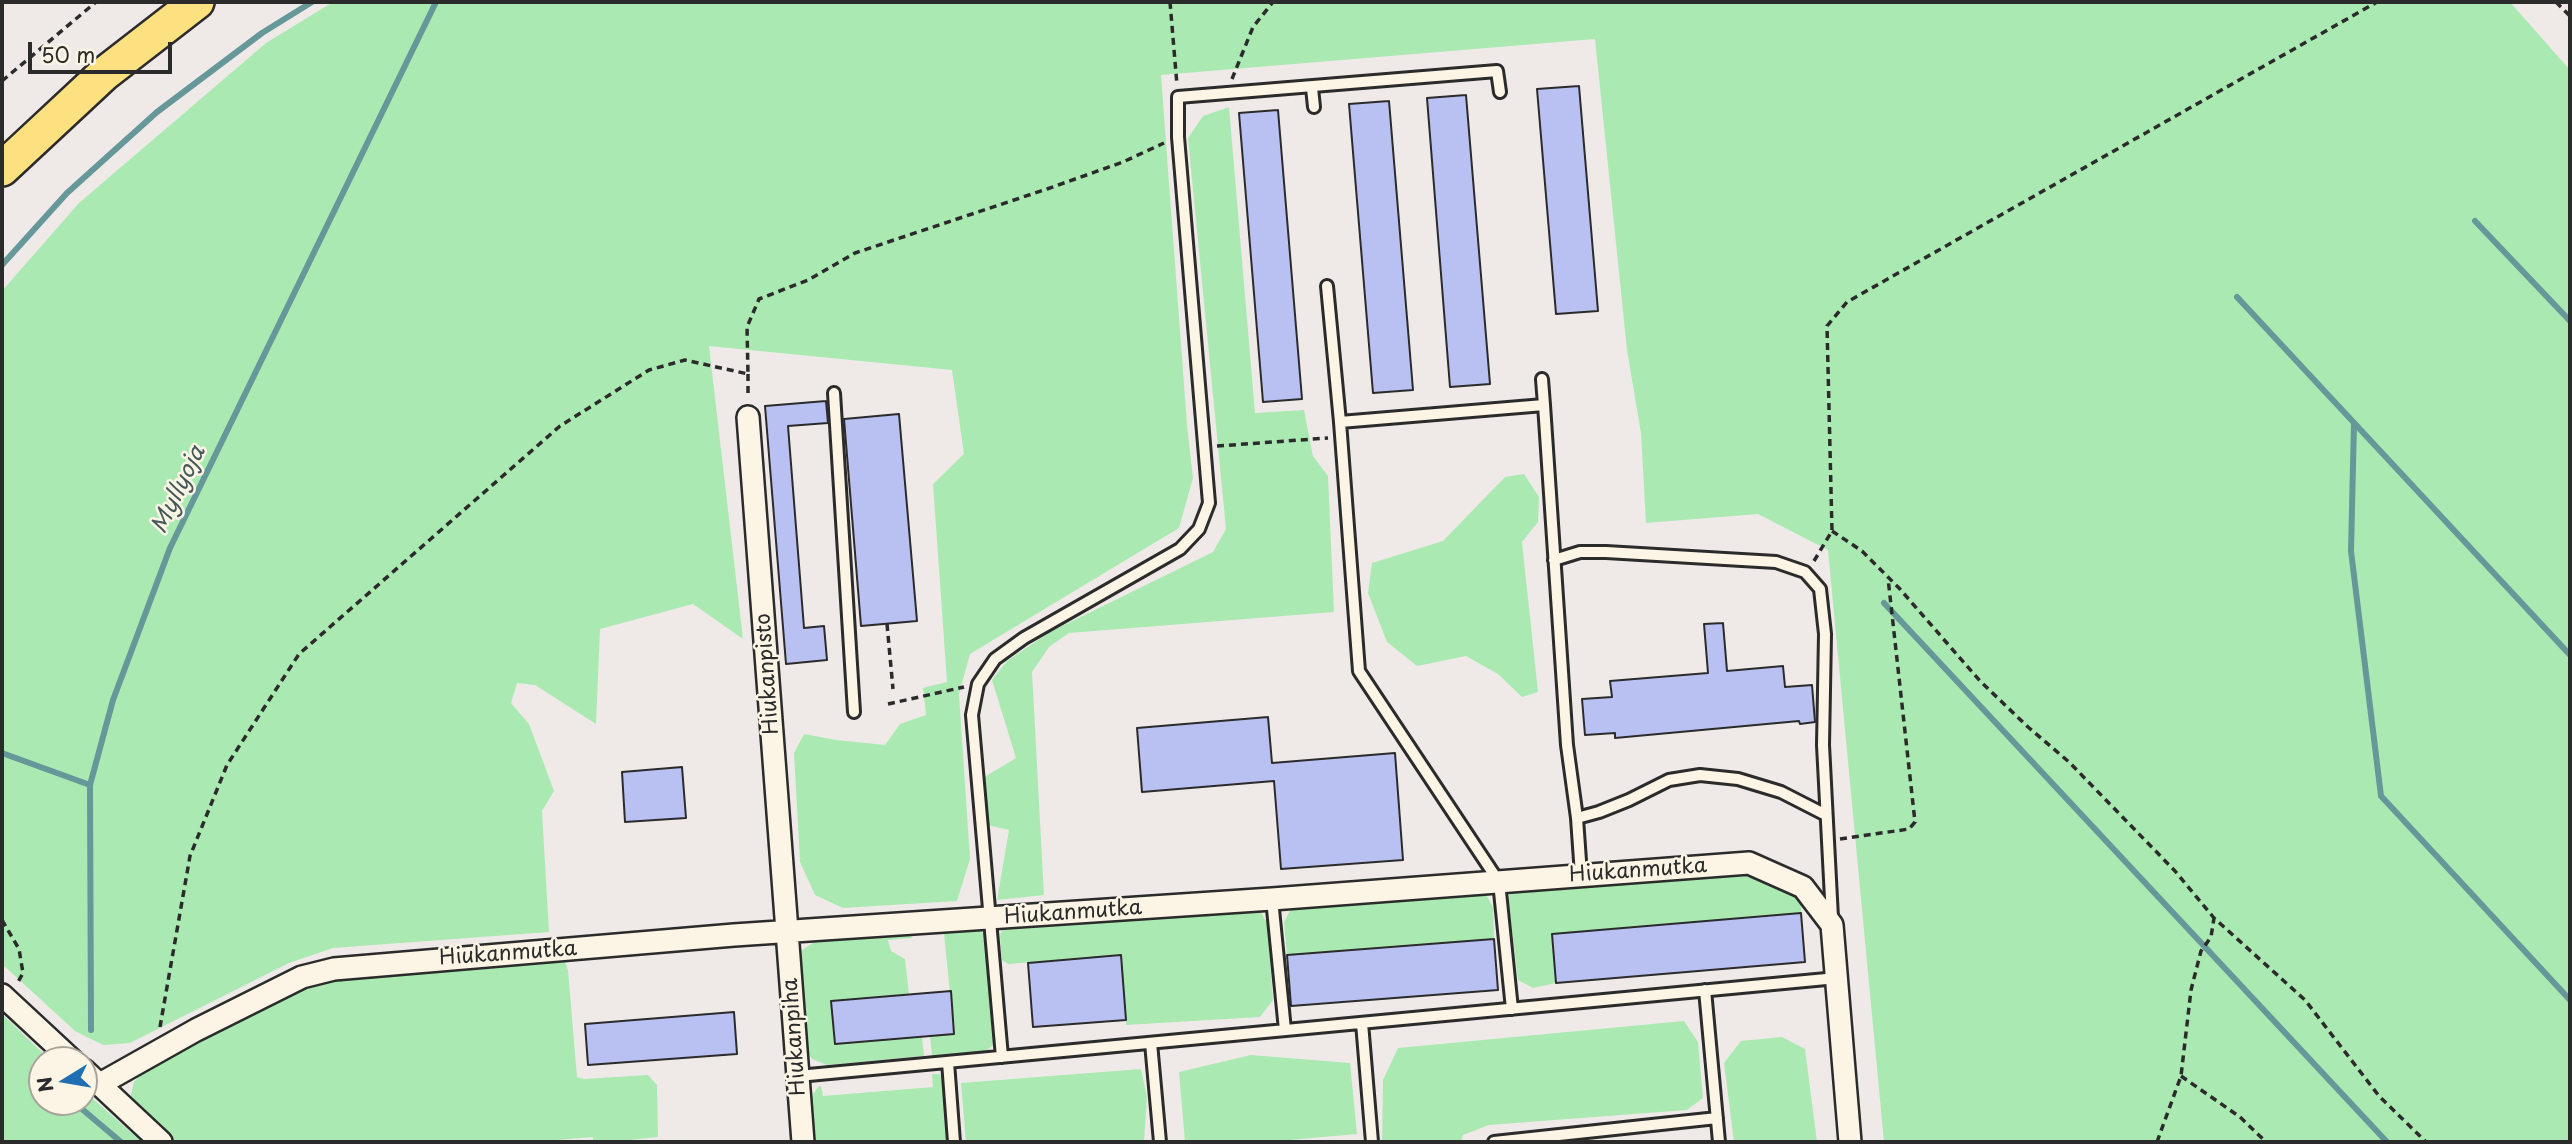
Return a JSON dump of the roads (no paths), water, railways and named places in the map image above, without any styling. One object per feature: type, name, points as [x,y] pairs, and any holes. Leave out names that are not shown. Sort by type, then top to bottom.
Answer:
[{"type":"main road","points":[[2,169],[104,74],[197,2]]},
{"type":"street","name":"Hiukanpisto","points":[[748,410],[788,931]]},
{"type":"street","name":"Hiukanmutka","points":[[100,1084],[196,1030],[302,976],[334,969],[788,931],[1272,899],[1749,863],[1803,887],[1832,925]]},
{"type":"street","points":[[1832,925],[1850,1142]]},
{"type":"street","name":"Hiukanpiha","points":[[788,931],[803,1142]]},
{"type":"street","points":[[5,998],[57,1046]]},
{"type":"street","points":[[100,1084],[161,1142]]},
{"type":"lane","points":[[1002,1057],[972,715],[978,684],[995,659],[1024,638],[1180,550],[1199,529],[1209,503],[1178,137],[1178,97],[1497,71],[1500,92]]},
{"type":"lane","points":[[1312,88],[1314,107]]},
{"type":"lane","points":[[1327,286],[1359,671],[1499,882],[1511,1009]]},
{"type":"lane","points":[[1542,379],[1567,745],[1577,818],[1581,875]]},
{"type":"lane","points":[[834,393],[854,712]]},
{"type":"lane","points":[[1340,422],[1544,405]]},
{"type":"lane","points":[[1554,560],[1580,552],[1606,552],[1776,562],[1805,572],[1819,589],[1825,634],[1823,745],[1832,925]]},
{"type":"lane","points":[[1577,818],[1629,800],[1669,780],[1700,775],[1738,779],[1781,792],[1826,816]]},
{"type":"lane","points":[[1272,899],[1285,1030]]},
{"type":"lane","points":[[798,1076],[1837,978]]},
{"type":"lane","points":[[1705,990],[1719,1142]]},
{"type":"lane","points":[[1362,1023],[1372,1142]]},
{"type":"lane","points":[[1150,1043],[1160,1142]]},
{"type":"lane","points":[[948,1062],[954,1142]]},
{"type":"lane","points":[[1494,1142],[1717,1118]]},
{"type":"waterway","points":[[2,265],[67,193],[157,112],[262,33],[312,2]]},
{"type":"waterway","name":"Myllyoja","points":[[91,1030],[90,785],[113,700],[170,548],[436,2]]},
{"type":"waterway","points":[[2475,221],[2570,321]]},
{"type":"waterway","points":[[2237,297],[2570,655]]},
{"type":"waterway","points":[[2354,423],[2351,551],[2381,796],[2570,1000]]},
{"type":"waterway","points":[[1884,603],[2387,1142]]},
{"type":"waterway","points":[[2,753],[90,785]]},
{"type":"waterway","name":"Myllyoja","points":[[90,1116],[121,1142]]}]
